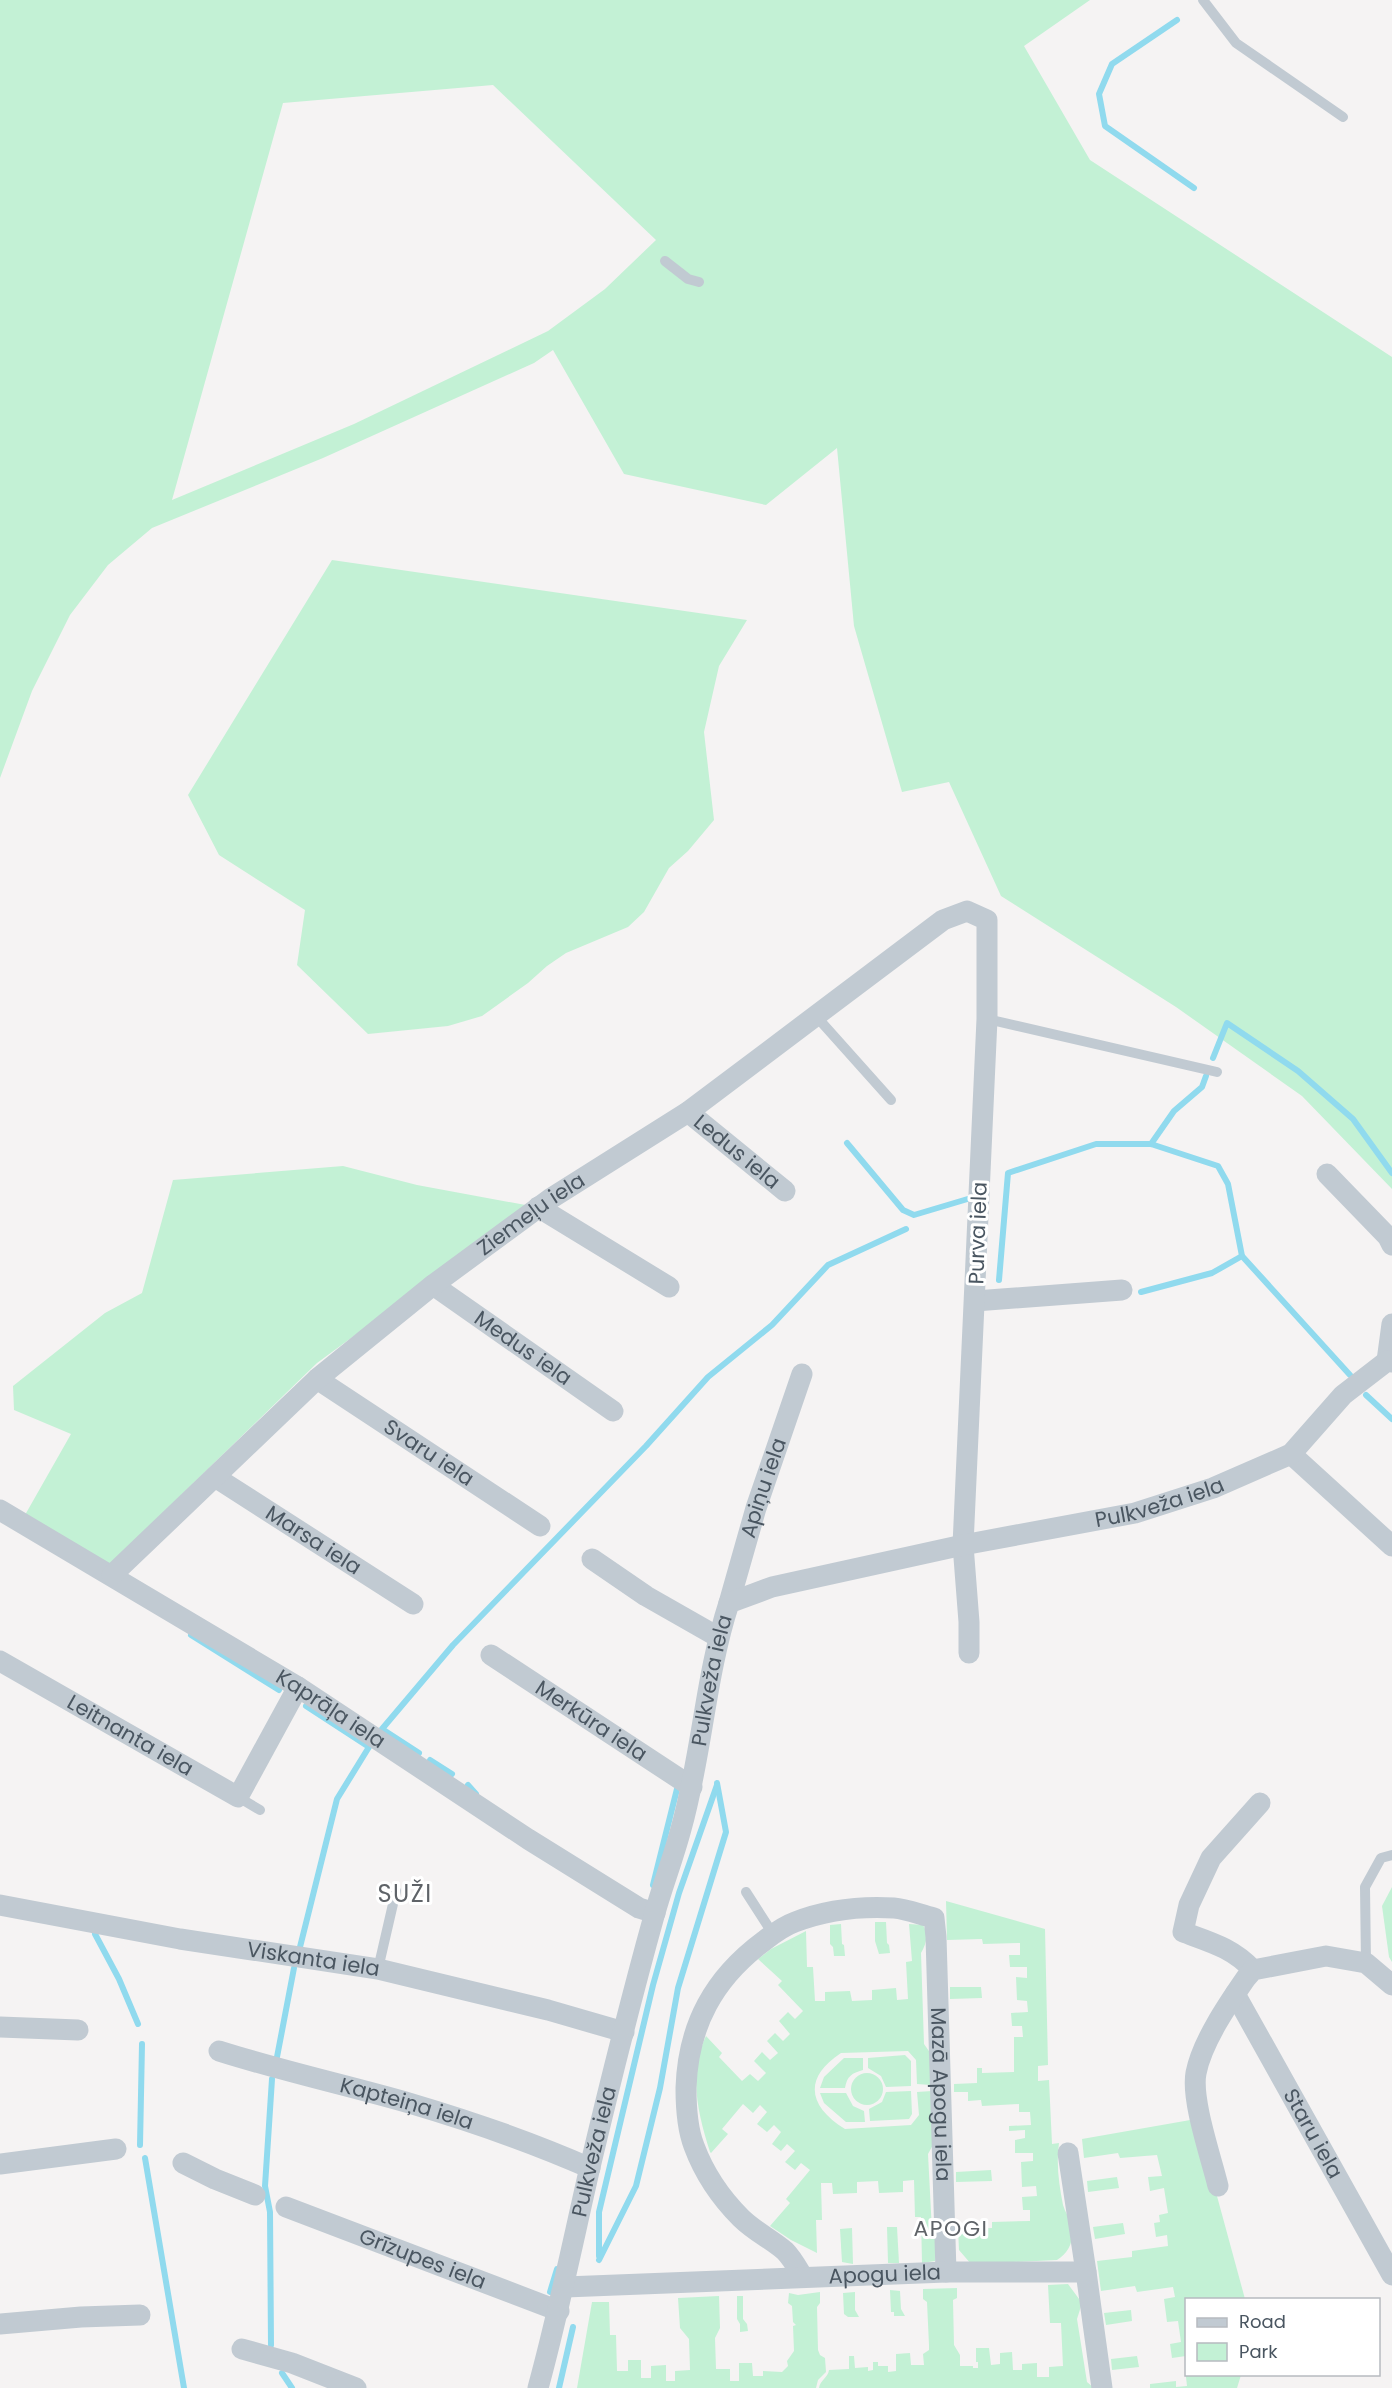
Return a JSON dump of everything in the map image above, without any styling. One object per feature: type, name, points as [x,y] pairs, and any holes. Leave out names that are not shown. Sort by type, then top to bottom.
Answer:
[{"type":"street","name":"Ziemeļu iela","points":[[112,1575],[317,1378],[433,1285],[538,1207],[687,1112],[943,920],[968,911],[987,920]]},
{"type":"street","name":"Purva iela","points":[[963,1545],[987,1019],[987,920]]},
{"type":"street","name":"Ledus iela","points":[[687,1112],[785,1191]]},
{"type":"street","points":[[1327,1174],[1388,1237],[1392,1245]]},
{"type":"street","points":[[538,1207],[669,1287]]},
{"type":"street","name":"Medus iela","points":[[433,1285],[613,1412]]},
{"type":"street","points":[[975,1301],[1122,1290]]},
{"type":"street","points":[[1389,1361],[1392,1324]]},
{"type":"street","name":"Pulkveža iela","points":[[538,2388],[565,2287],[590,2168],[624,2032],[655,1913],[692,1787],[718,1636],[729,1603],[772,1587],[963,1545],[1135,1513],[1213,1488],[1291,1454],[1343,1395],[1389,1361]]},
{"type":"street","name":"Apiņu iela","points":[[729,1603],[756,1509],[802,1374]]},
{"type":"street","name":"Svaru iela","points":[[317,1378],[540,1526]]},
{"type":"street","points":[[1291,1454],[1392,1546]]},
{"type":"street","name":"Marsa iela","points":[[215,1477],[413,1604]]},
{"type":"street","name":"Kaprāļa iela","points":[[0,1510],[298,1688],[528,1839],[639,1908],[655,1913]]},
{"type":"street","points":[[963,1545],[969,1653]]},
{"type":"street","points":[[592,1559],[646,1596],[718,1636]]},
{"type":"street","name":"Merkūra iela","points":[[491,1654],[692,1787]]},
{"type":"street","name":"Leitnanta iela","points":[[0,1661],[238,1797]]},
{"type":"street","points":[[238,1797],[298,1688]]},
{"type":"street","points":[[1253,1970],[1233,1952],[1183,1932],[1189,1905],[1211,1858],[1260,1803]]},
{"type":"street","name":"Viskanta iela","points":[[0,1905],[180,1939],[378,1969],[548,2010],[624,2032]]},
{"type":"street","name":"Mazā Apogu iela","points":[[773,1934],[795,1922],[851,1908],[896,1908],[934,1918],[937,1953],[946,2272]]},
{"type":"street","points":[[773,1934],[731,1969],[709,2001],[694,2033],[687,2061],[687,2117],[693,2144],[706,2173],[724,2199],[742,2219],[787,2252],[803,2277]]},
{"type":"street","points":[[1218,2186],[1197,2099],[1196,2073],[1206,2044],[1234,1994],[1253,1970],[1326,1956],[1366,1963],[1392,1985]]},
{"type":"street","name":"Staru iela","points":[[1234,1994],[1392,2275]]},
{"type":"street","points":[[0,2027],[78,2030]]},
{"type":"street","name":"Kapteiņa iela","points":[[219,2051],[263,2065],[408,2103],[548,2150],[590,2168]]},
{"type":"street","points":[[0,2164],[116,2149]]},
{"type":"street","points":[[1068,2153],[1102,2388]]},
{"type":"street","points":[[183,2163],[214,2179],[255,2195]]},
{"type":"street","name":"Grīzupes iela","points":[[286,2207],[559,2311]]},
{"type":"street","name":"Apogu iela","points":[[565,2287],[946,2272],[1086,2272]]},
{"type":"street","points":[[0,2324],[140,2315]]},
{"type":"street","points":[[242,2349],[292,2363],[356,2388]]},
{"type":"lane","points":[[1203,0],[1236,43],[1343,117]]},
{"type":"lane","points":[[665,261],[688,279],[699,282]]},
{"type":"lane","points":[[815,1014],[891,1100]]},
{"type":"lane","points":[[987,1019],[1217,1072]]},
{"type":"lane","name":"Leitnanta iela","points":[[238,1797],[260,1810]]},
{"type":"lane","points":[[1366,1963],[1365,1887],[1381,1858],[1392,1855]]},
{"type":"lane","points":[[378,1969],[396,1891]]},
{"type":"lane","points":[[746,1892],[773,1934]]},
{"type":"green space","points":[[0,0],[1090,0],[1024,46],[1090,160],[1392,357],[1392,1189],[1302,1096],[1176,1007],[1001,896],[949,782],[902,792],[854,626],[837,448],[766,505],[624,474],[553,350],[534,363],[323,458],[152,528],[108,565],[70,615],[32,691],[0,778]],"holes":[[[493,85],[656,240],[605,289],[548,331],[354,424],[172,500],[283,103]]]},
{"type":"green space","points":[[332,560],[747,620],[719,666],[704,732],[714,820],[688,851],[669,868],[644,912],[628,927],[566,953],[482,1016],[448,1026],[368,1034],[297,965],[305,910],[219,855],[188,795]]},
{"type":"green space","points":[[343,1166],[417,1185],[531,1206],[317,1363],[110,1564],[25,1515],[71,1434],[14,1410],[13,1386],[105,1313],[142,1293],[173,1180]]},
{"type":"green space","points":[[1392,1887],[1392,1962],[1389,1957],[1382,1906]]},
{"type":"green space","points":[[946,1901],[1045,1929],[1048,2065],[1038,2066],[1038,2081],[1049,2080],[1052,2144],[1059,2143],[1060,2190],[1063,2205],[1071,2223],[1072,2234],[1068,2249],[1057,2260],[971,2264],[959,2250],[958,2229],[992,2228],[992,2222],[1030,2221],[1030,2210],[1023,2210],[1022,2197],[1037,2196],[1036,2186],[1022,2187],[1021,2162],[1033,2161],[1033,2153],[1015,2153],[1015,2140],[1025,2138],[1025,2130],[1009,2131],[1009,2126],[1031,2125],[1030,2112],[1019,2112],[1019,2104],[982,2106],[981,2100],[968,2101],[968,2092],[954,2092],[954,2084],[977,2083],[977,2068],[982,2068],[982,2073],[1014,2072],[1014,2037],[1023,2037],[1022,2026],[1012,2026],[1011,2013],[1028,2012],[1027,2001],[1017,2000],[1016,1977],[1027,1978],[1027,1967],[1010,1967],[1009,1955],[1020,1955],[1020,1943],[983,1944],[982,1939],[947,1940]]},
{"type":"green space","points":[[875,1922],[886,1922],[890,1953],[879,1954],[875,1941]]},
{"type":"green space","points":[[841,1924],[845,1956],[834,1956],[833,1947],[830,1944],[830,1925]]},
{"type":"green space","points":[[909,1924],[923,1925],[926,1932],[921,1953],[924,2044],[931,2054],[931,2085],[917,2084],[916,2060],[908,2051],[841,2053],[820,2072],[815,2092],[823,2111],[845,2129],[911,2125],[919,2115],[917,2092],[932,2091],[934,2143],[928,2154],[932,2231],[937,2240],[935,2261],[922,2263],[921,2217],[915,2217],[914,2180],[903,2181],[903,2192],[879,2193],[878,2181],[857,2182],[857,2193],[833,2194],[832,2183],[821,2183],[822,2220],[816,2220],[817,2253],[770,2226],[790,2203],[786,2199],[810,2170],[801,2163],[795,2170],[785,2162],[795,2151],[787,2144],[781,2151],[772,2144],[781,2132],[774,2125],[767,2132],[757,2124],[767,2112],[760,2105],[753,2113],[743,2104],[722,2129],[728,2134],[710,2152],[697,2094],[697,2065],[701,2050],[706,2036],[722,2053],[719,2057],[742,2081],[750,2074],[758,2081],[766,2073],[754,2061],[762,2052],[770,2060],[778,2053],[767,2041],[775,2033],[783,2041],[790,2034],[779,2021],[788,2012],[795,2019],[803,2011],[778,1985],[782,1981],[758,1959],[771,1949],[806,1931],[807,1967],[813,1967],[815,2001],[825,2001],[825,1992],[850,1991],[852,2001],[872,2000],[872,1990],[896,1988],[897,2000],[908,1999],[906,1962],[912,1961]]},
{"type":"green space","points":[[950,1987],[981,1987],[982,1998],[950,1999]]},
{"type":"green space","points":[[905,2055],[911,2061],[911,2086],[886,2087],[881,2076],[868,2068],[868,2058]]},
{"type":"green space","points":[[844,2058],[863,2058],[863,2070],[851,2076],[845,2088],[820,2088],[824,2077]]},
{"type":"green space","points":[[867,2073],[878,2078],[883,2089],[878,2100],[867,2105],[856,2100],[851,2089],[856,2078]]},
{"type":"green space","points":[[911,2091],[912,2114],[909,2119],[870,2121],[869,2109],[882,2102],[886,2092]]},
{"type":"green space","points":[[820,2093],[846,2093],[853,2106],[864,2111],[865,2122],[846,2122],[824,2103]]},
{"type":"green space","points":[[1196,2119],[1245,2298],[1185,2298],[1185,2356],[1172,2358],[1170,2344],[1181,2342],[1178,2321],[1167,2322],[1164,2299],[1175,2297],[1173,2287],[1137,2292],[1135,2286],[1101,2291],[1097,2261],[1132,2257],[1132,2251],[1168,2246],[1167,2235],[1156,2237],[1154,2223],[1160,2222],[1159,2215],[1168,2213],[1164,2188],[1150,2191],[1148,2177],[1162,2176],[1157,2155],[1120,2158],[1118,2153],[1084,2158],[1082,2139]]},
{"type":"green space","points":[[991,2170],[992,2181],[956,2182],[956,2172]]},
{"type":"green space","points":[[1117,2177],[1119,2188],[1088,2192],[1087,2181]]},
{"type":"green space","points":[[1123,2223],[1125,2234],[1095,2239],[1093,2227]]},
{"type":"green space","points":[[887,2227],[897,2227],[899,2263],[888,2263]]},
{"type":"green space","points":[[852,2228],[853,2264],[842,2262],[840,2229]]},
{"type":"green space","points":[[1068,2284],[1082,2303],[1077,2319],[1087,2382],[1094,2388],[819,2388],[829,2370],[849,2369],[849,2356],[854,2356],[855,2368],[868,2367],[868,2371],[873,2370],[873,2362],[878,2362],[878,2366],[888,2366],[888,2372],[896,2371],[896,2354],[910,2353],[911,2365],[924,2365],[923,2354],[929,2350],[929,2345],[927,2302],[923,2299],[923,2289],[957,2288],[957,2298],[953,2300],[954,2345],[960,2355],[960,2366],[978,2368],[976,2348],[989,2348],[991,2365],[1000,2364],[1000,2353],[1012,2352],[1013,2370],[1022,2370],[1022,2364],[1037,2363],[1037,2377],[1049,2377],[1049,2367],[1063,2366],[1061,2323],[1050,2323],[1048,2285]]},
{"type":"green space","points":[[890,2290],[900,2291],[901,2309],[905,2316],[894,2316],[894,2312],[891,2312]]},
{"type":"green space","points":[[820,2292],[820,2303],[817,2307],[818,2350],[825,2358],[826,2372],[818,2380],[816,2388],[577,2388],[592,2302],[609,2302],[610,2335],[616,2335],[617,2371],[628,2371],[628,2360],[641,2360],[641,2378],[651,2378],[651,2366],[666,2365],[666,2381],[675,2381],[675,2371],[690,2370],[689,2339],[680,2328],[678,2298],[719,2296],[720,2328],[715,2338],[716,2369],[730,2369],[730,2381],[739,2381],[739,2363],[752,2363],[753,2376],[763,2376],[763,2371],[782,2372],[788,2366],[787,2361],[794,2351],[793,2326],[796,2325],[793,2322],[792,2306],[788,2303],[789,2293],[798,2295]]},
{"type":"green space","points":[[855,2292],[855,2310],[859,2317],[848,2317],[844,2314],[843,2293]]},
{"type":"green space","points":[[737,2296],[743,2296],[743,2319],[748,2331],[740,2332],[737,2319]]},
{"type":"green space","points":[[1131,2310],[1132,2321],[1106,2325],[1104,2313]]},
{"type":"green space","points":[[1137,2356],[1139,2367],[1112,2370],[1111,2359]]},
{"type":"green space","points":[[1186,2376],[1241,2376],[1237,2388],[1150,2388],[1150,2384],[1176,2381],[1176,2387],[1187,2386]]},
{"type":"waterway","points":[[1177,20],[1112,64],[1099,94],[1105,126],[1194,188]]},
{"type":"waterway","points":[[1213,1058],[1227,1023],[1298,1071],[1353,1119],[1392,1173]]},
{"type":"waterway","points":[[1151,1144],[1174,1111],[1202,1087],[1206,1076]]},
{"type":"waterway","points":[[847,1143],[903,1210],[914,1215],[971,1198]]},
{"type":"waterway","points":[[999,1280],[1008,1173],[1096,1144],[1151,1144],[1218,1166],[1228,1184],[1242,1256],[1350,1375]]},
{"type":"waterway","points":[[419,1753],[382,1729],[453,1645],[646,1446],[708,1377],[772,1325],[828,1265],[906,1229]]},
{"type":"waterway","points":[[1141,1292],[1212,1273],[1242,1256]]},
{"type":"waterway","points":[[1366,1395],[1392,1419]]},
{"type":"waterway","points":[[191,1635],[279,1690]]},
{"type":"waterway","points":[[300,1947],[337,1799],[369,1747],[306,1706]]},
{"type":"waterway","points":[[430,1760],[452,1774]]},
{"type":"waterway","points":[[599,2260],[636,2186],[660,2088],[678,1988],[726,1832],[717,1783]]},
{"type":"waterway","points":[[468,1785],[476,1794]]},
{"type":"waterway","points":[[599,2256],[599,2212],[653,1985],[679,1893],[717,1785]]},
{"type":"waterway","points":[[653,1885],[677,1789]]},
{"type":"waterway","points":[[95,1934],[119,1979],[138,2024]]},
{"type":"waterway","points":[[277,2057],[294,1968]]},
{"type":"waterway","points":[[140,2145],[142,2044]]},
{"type":"waterway","points":[[271,2345],[270,2212],[265,2186],[272,2079]]},
{"type":"waterway","points":[[145,2158],[184,2388]]},
{"type":"waterway","points":[[550,2292],[557,2269]]},
{"type":"waterway","points":[[559,2388],[573,2327]]},
{"type":"waterway","points":[[282,2373],[292,2388]]},
{"type":"district","name":"SUŽI","points":[[405,1894]]},
{"type":"district","name":"APOGI","points":[[951,2228]]}]
